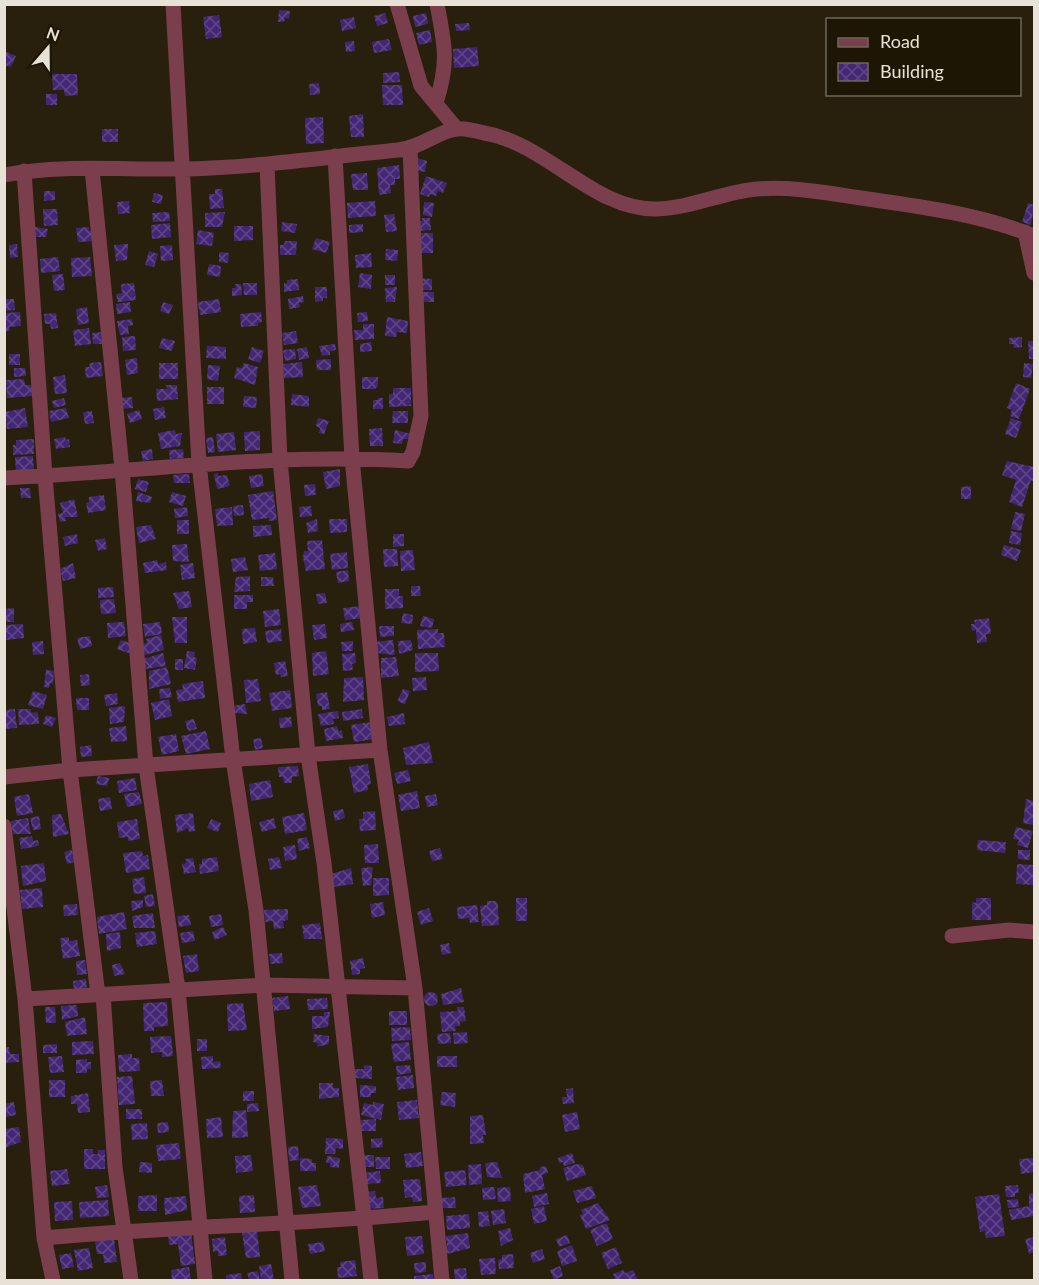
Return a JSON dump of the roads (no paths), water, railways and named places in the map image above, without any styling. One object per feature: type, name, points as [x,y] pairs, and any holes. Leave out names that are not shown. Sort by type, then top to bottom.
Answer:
[{"type":"street","points":[[173,4],[180,169],[199,464],[233,759],[256,910],[292,1281]]},
{"type":"street","points":[[396,4],[422,86],[456,128]]},
{"type":"street","points":[[436,103],[446,65],[445,44],[437,4]]},
{"type":"street","points":[[4,175],[24,171],[180,169],[267,165],[410,149],[456,128],[489,133],[517,143],[542,155],[595,190],[632,205],[657,209],[758,189],[820,192],[923,207],[1006,224],[1030,234],[1035,273]]},
{"type":"street","points":[[4,478],[280,460],[352,458],[408,461],[413,452],[419,425],[410,149]]},
{"type":"street","points":[[335,156],[352,458],[380,750],[415,988],[442,1281]]},
{"type":"street","points":[[267,165],[280,460],[308,755],[338,988],[371,1281]]},
{"type":"street","points":[[92,169],[122,469],[146,766],[178,989],[205,1281]]},
{"type":"street","points":[[24,171],[45,476],[70,770],[100,994],[123,1231],[131,1281]]},
{"type":"street","points":[[4,777],[70,770],[380,750]]},
{"type":"street","points":[[4,826],[25,999],[44,1238],[53,1281]]},
{"type":"street","points":[[952,936],[1010,930],[1035,932]]},
{"type":"street","points":[[25,999],[263,985],[415,988]]},
{"type":"street","points":[[44,1238],[199,1226],[364,1219],[435,1212]]}]
